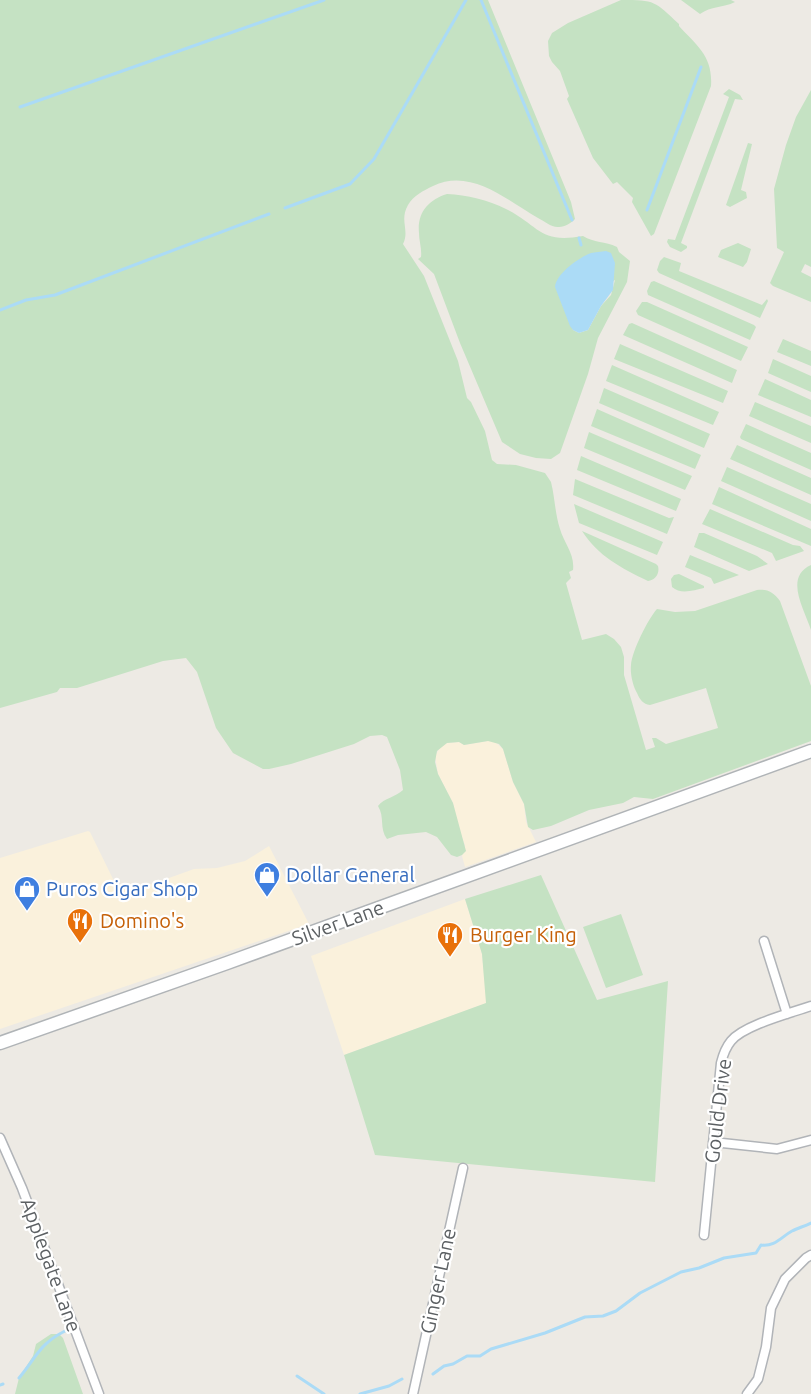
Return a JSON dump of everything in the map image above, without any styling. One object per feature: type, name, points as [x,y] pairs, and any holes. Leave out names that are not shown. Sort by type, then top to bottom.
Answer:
[{"type":"main road","name":"Silver Lane","points":[[0,1042],[235,960],[811,751]]},
{"type":"street","points":[[764,941],[787,1014]]},
{"type":"street","name":"Gould Drive","points":[[704,1235],[721,1063],[724,1053],[731,1041],[744,1031],[811,1006]]},
{"type":"street","name":"Applegate Lane","points":[[0,1138],[22,1188],[99,1394]]},
{"type":"street","points":[[713,1143],[777,1149],[811,1140]]},
{"type":"street","name":"Ginger Lane","points":[[413,1394],[463,1168]]},
{"type":"street","points":[[747,1394],[758,1379],[766,1347],[771,1308],[785,1280],[811,1255]]},
{"type":"shaded area","points":[[494,741],[503,749],[513,782],[524,804],[526,822],[536,842],[465,867],[462,856],[465,845],[453,803],[438,774],[435,756],[441,746],[447,743],[459,742],[464,745]]},
{"type":"shaded area","points":[[88,831],[113,879],[122,888],[127,889],[155,883],[194,869],[217,868],[245,861],[269,846],[309,924],[0,1029],[0,858]]},
{"type":"shaded area","points":[[465,899],[482,954],[487,1003],[344,1055],[311,956]]},
{"type":"green space","points":[[0,0],[488,0],[571,202],[575,219],[563,226],[554,226],[488,188],[475,183],[447,181],[433,186],[410,202],[404,216],[405,239],[403,244],[424,276],[458,361],[467,398],[485,431],[492,460],[497,464],[516,465],[545,473],[551,482],[558,523],[573,564],[573,570],[569,572],[571,578],[566,583],[582,640],[606,634],[621,647],[624,657],[624,675],[646,750],[655,747],[652,738],[666,744],[718,728],[706,688],[650,705],[639,698],[632,680],[632,659],[637,644],[653,614],[657,609],[675,612],[695,611],[757,590],[770,592],[780,601],[811,686],[811,741],[653,799],[634,797],[623,803],[589,810],[551,826],[533,830],[528,827],[524,804],[499,744],[488,741],[464,745],[459,742],[447,743],[437,751],[435,762],[438,774],[453,803],[466,851],[457,857],[451,855],[437,837],[426,832],[398,835],[387,839],[378,806],[403,790],[400,770],[387,737],[370,736],[354,744],[291,764],[263,769],[233,753],[216,728],[197,672],[186,658],[163,661],[77,688],[60,688],[57,692],[0,708]]},
{"type":"green space","points":[[621,0],[648,2],[659,6],[698,46],[706,59],[711,76],[711,86],[654,234],[651,236],[632,202],[633,198],[617,182],[613,184],[593,158],[567,99],[569,96],[560,71],[549,56],[548,41],[552,33],[568,23]]},
{"type":"green space","points":[[681,0],[731,0],[735,2],[700,14]]},
{"type":"green space","points":[[729,89],[740,95],[743,100],[735,99],[681,243],[687,248],[681,252],[670,247],[667,242],[668,239],[675,240],[729,97],[723,94]]},
{"type":"green space","points":[[811,90],[811,267],[805,264],[801,272],[811,277],[811,302],[770,283],[784,252],[777,248],[774,189],[796,117]]},
{"type":"green space","points":[[748,143],[752,144],[741,190],[746,192],[747,198],[730,207],[726,205]]},
{"type":"green space","points":[[447,194],[477,198],[492,203],[517,215],[548,235],[557,238],[583,236],[613,245],[630,261],[627,282],[598,338],[560,453],[551,459],[520,454],[502,442],[434,274],[418,259],[421,257],[419,226],[422,213],[429,204]],"holes":[[[615,280],[611,295],[601,306],[588,330],[579,333],[573,330],[566,311]]]},
{"type":"green space","points":[[738,243],[751,249],[743,267],[718,257],[721,250]]},
{"type":"green space","points":[[664,257],[681,263],[679,271],[762,305],[767,299],[760,318],[659,273],[657,270]]},
{"type":"green space","points":[[654,281],[754,325],[756,327],[750,340],[648,295],[647,291],[651,282]]},
{"type":"green space","points":[[642,302],[647,302],[748,347],[741,361],[638,315],[636,311]]},
{"type":"green space","points":[[632,323],[737,370],[732,383],[623,335]]},
{"type":"green space","points":[[783,339],[811,351],[811,366],[777,352]]},
{"type":"green space","points":[[620,344],[728,391],[723,403],[614,359]]},
{"type":"green space","points":[[773,359],[811,376],[811,392],[768,373]]},
{"type":"green space","points":[[612,365],[719,412],[713,425],[606,381]]},
{"type":"green space","points":[[765,379],[811,400],[811,417],[758,395]]},
{"type":"green space","points":[[604,388],[710,434],[704,448],[599,403]]},
{"type":"green space","points":[[755,402],[811,426],[811,443],[749,416]]},
{"type":"green space","points":[[597,409],[701,455],[695,469],[591,426]]},
{"type":"green space","points":[[746,424],[811,453],[811,470],[741,439]]},
{"type":"green space","points":[[589,432],[692,476],[685,490],[584,448]]},
{"type":"green space","points":[[737,445],[811,478],[811,495],[730,459]]},
{"type":"green space","points":[[581,456],[681,499],[676,511],[577,470]]},
{"type":"green space","points":[[727,467],[811,504],[811,521],[721,481]]},
{"type":"green space","points":[[575,479],[669,518],[674,517],[667,534],[573,495]]},
{"type":"green space","points":[[719,487],[811,529],[811,546],[712,504]]},
{"type":"green space","points":[[574,504],[663,542],[657,555],[579,523]]},
{"type":"green space","points":[[710,509],[800,546],[804,551],[776,561],[772,553],[702,524]]},
{"type":"green space","points":[[582,531],[656,564],[658,572],[656,576],[648,581],[619,566],[595,548]]},
{"type":"green space","points":[[699,533],[704,533],[757,556],[768,564],[749,571],[694,547]]},
{"type":"green space","points":[[690,555],[739,575],[714,584],[711,578],[685,567]]},
{"type":"green space","points":[[811,565],[811,630],[797,585],[803,570]]},
{"type":"green space","points":[[679,574],[704,588],[679,591],[672,587],[671,579],[674,575]]},
{"type":"green space","points":[[541,875],[597,1000],[668,981],[655,1182],[375,1155],[344,1055],[486,1003],[482,954],[465,899]]},
{"type":"green space","points":[[621,914],[643,975],[606,988],[583,927]]},
{"type":"green space","points":[[51,1334],[59,1334],[63,1338],[83,1394],[15,1394],[19,1378],[33,1356],[36,1344]]},
{"type":"water","points":[[606,251],[611,253],[615,263],[613,290],[588,330],[579,333],[570,326],[555,287],[556,282],[568,267],[580,259],[591,253]]},
{"type":"waterway","points":[[20,107],[324,0]]},
{"type":"waterway","points":[[285,208],[350,184],[374,159],[466,0]]},
{"type":"waterway","points":[[481,0],[572,220]]},
{"type":"waterway","points":[[647,210],[701,67]]},
{"type":"waterway","points":[[0,310],[26,300],[55,295],[269,214]]},
{"type":"waterway","points":[[579,238],[581,245]]},
{"type":"waterway","points":[[433,1374],[444,1366],[467,1356],[480,1356],[491,1349],[545,1333],[585,1317],[603,1316],[616,1311],[640,1293],[681,1272],[724,1258],[756,1253],[761,1245],[774,1243],[792,1231],[811,1223]]},
{"type":"waterway","points":[[19,1378],[44,1346],[65,1331]]},
{"type":"waterway","points":[[297,1376],[324,1394]]},
{"type":"waterway","points":[[360,1394],[389,1386],[402,1379]]},
{"type":"place","name":"Dollar General","points":[[267,898]]},
{"type":"place","name":"Puros Cigar Shop","points":[[27,912]]},
{"type":"place","name":"Domino's","points":[[80,944]]},
{"type":"place","name":"Burger King","points":[[450,958]]}]
